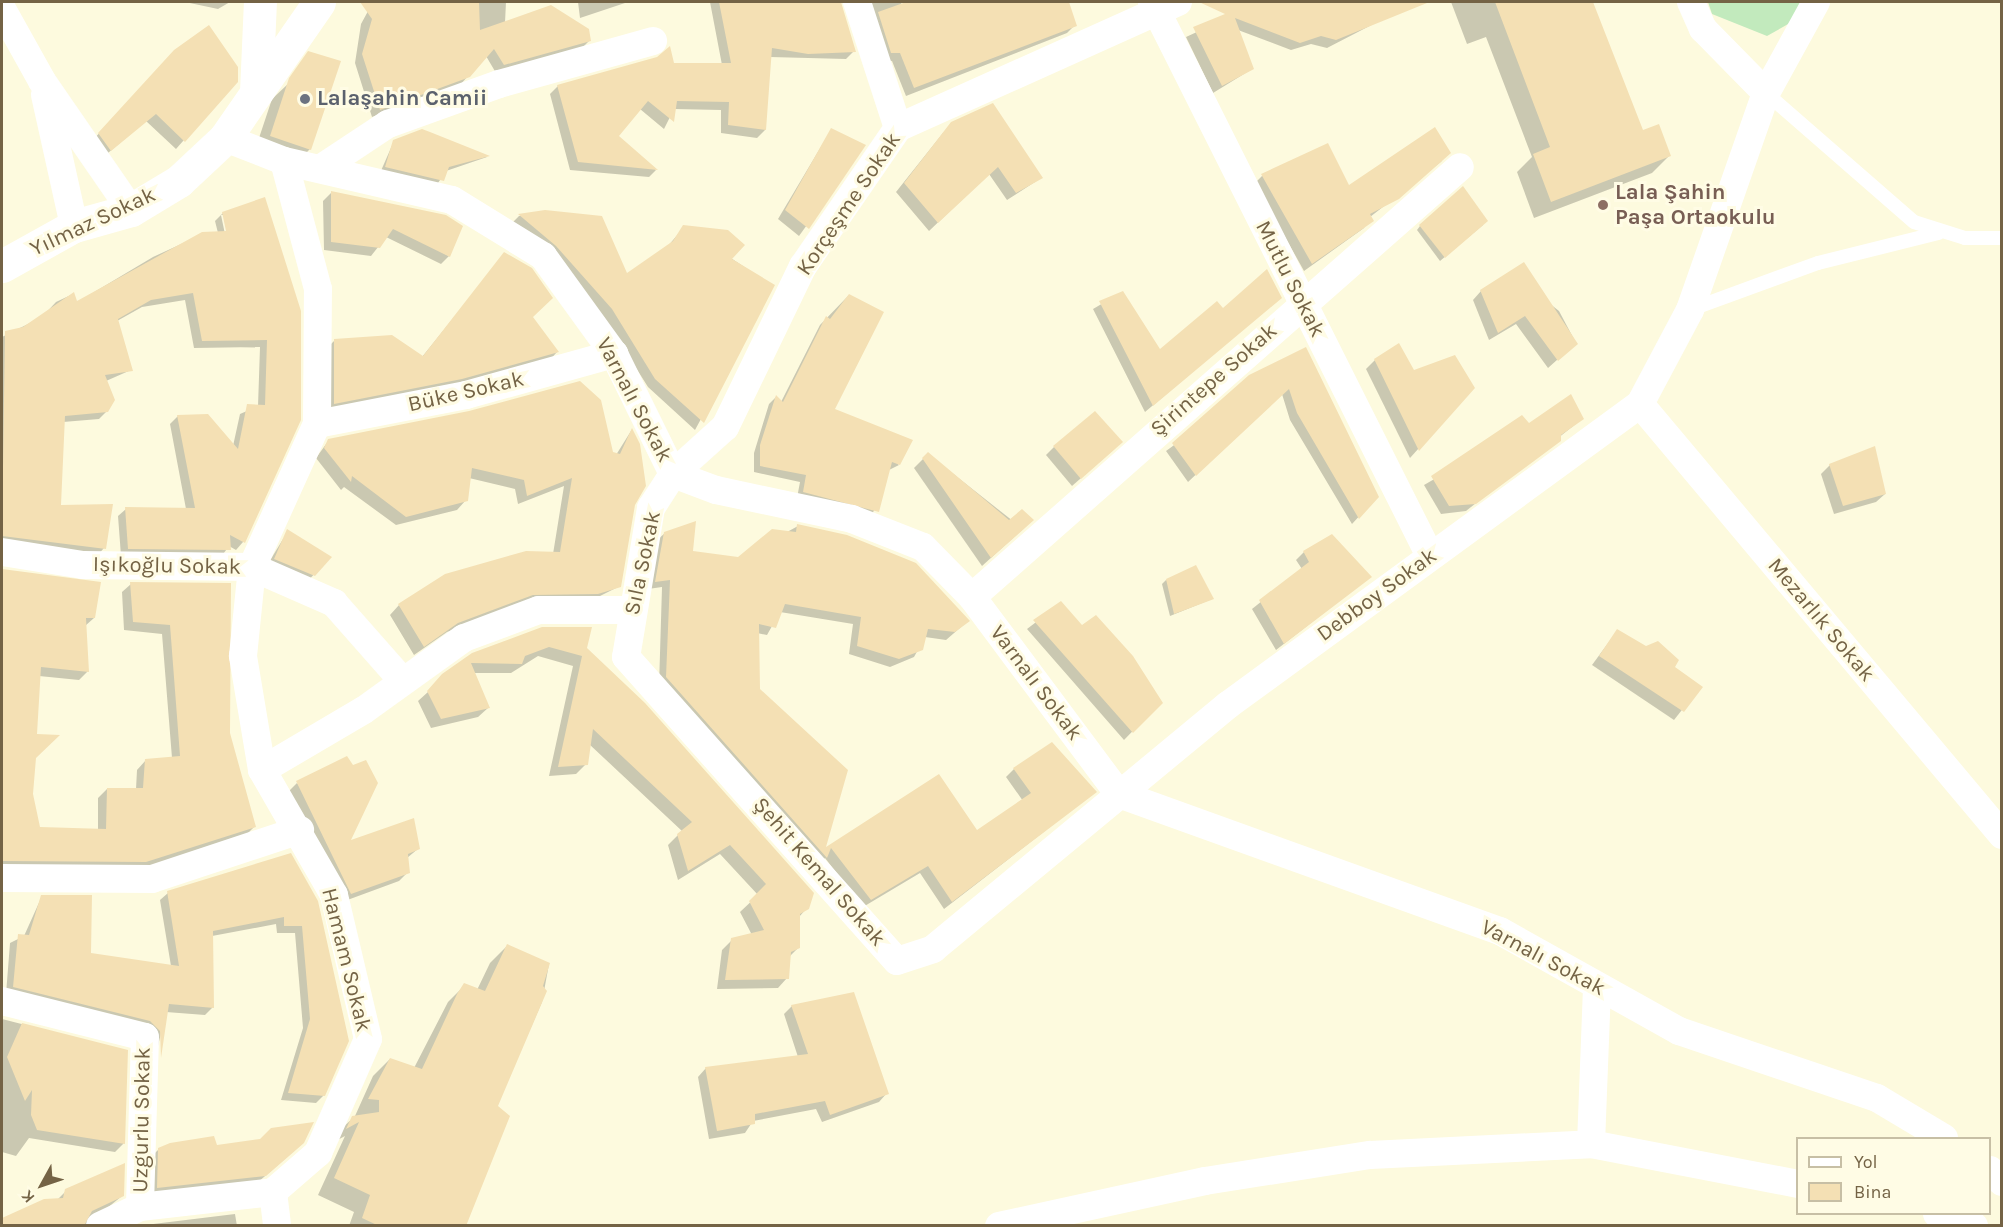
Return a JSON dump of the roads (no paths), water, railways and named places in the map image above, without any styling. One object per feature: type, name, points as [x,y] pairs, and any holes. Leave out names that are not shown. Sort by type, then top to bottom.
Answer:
[{"type":"main road","points":[[256,96],[260,2]]},
{"type":"main road","name":"Yılmaz Sokak","points":[[2,266],[74,226],[131,210],[179,181],[225,138],[319,2]]},
{"type":"street","points":[[857,2],[898,128]]},
{"type":"street","points":[[1691,2],[1703,29],[1766,93]]},
{"type":"street","points":[[1640,404],[1690,310],[1766,93],[1816,2]]},
{"type":"street","name":"Korçeşme Sokak","points":[[673,474],[725,427],[803,266],[898,128],[1162,4]]},
{"type":"street","name":"Mutlu Sokak","points":[[1162,4],[1302,303],[1430,556]]},
{"type":"street","points":[[2,9],[42,81],[131,210]]},
{"type":"street","points":[[323,167],[388,124],[499,84],[653,41]]},
{"type":"street","points":[[42,81],[74,226]]},
{"type":"street","name":"Varnalı Sokak","points":[[225,138],[284,161],[323,167],[452,200],[543,256],[614,354],[673,474],[716,490],[852,519],[923,547],[972,597],[1119,794],[1500,931],[1680,1031],[1877,1098],[1942,1137]]},
{"type":"street","name":"Hamam Sokak","points":[[273,1192],[318,1153],[368,1039],[334,895],[300,830],[262,770],[243,656],[252,567],[317,424],[318,289],[284,161]]},
{"type":"street","name":"Şirintepe Sokak","points":[[972,597],[1302,303],[1460,166]]},
{"type":"street","name":"Büke Sokak","points":[[317,424],[466,395],[614,354]]},
{"type":"street","name":"Debboy Sokak","points":[[1119,794],[1228,705],[1640,404]]},
{"type":"street","name":"Mezarlık Sokak","points":[[1640,404],[2001,835]]},
{"type":"street","name":"Sıla Sokak","points":[[626,657],[631,610],[651,508],[673,474]]},
{"type":"street","name":"Işıkoğlu Sokak","points":[[2,552],[83,565],[252,567],[334,603],[401,679]]},
{"type":"street","points":[[262,770],[364,710],[401,679],[464,638],[539,610],[631,610]]},
{"type":"street","name":"Şehit Kemal Sokak","points":[[626,657],[897,961],[933,949],[1119,794]]},
{"type":"street","points":[[2,878],[152,879],[300,830]]},
{"type":"street","points":[[1591,1144],[1597,986]]},
{"type":"street","name":"Uzgurlu Sokak","points":[[2,1001],[145,1037],[140,1207]]},
{"type":"street","points":[[999,1226],[1205,1181],[1370,1155],[1591,1144],[1796,1184]]},
{"type":"street","points":[[100,1226],[140,1207],[273,1192],[277,1226]]},
{"type":"street","points":[[1940,1215],[1974,1226]]},
{"type":"lane","points":[[1766,93],[1895,209],[1938,232]]},
{"type":"lane","points":[[1690,310],[1818,263],[1938,232],[2001,238]]},
{"type":"place","name":"Lalaşahin Camii","points":[[305,99]]},
{"type":"place","name":"Lala Şahin Paşa Ortaokulu","points":[[1603,205]]}]
